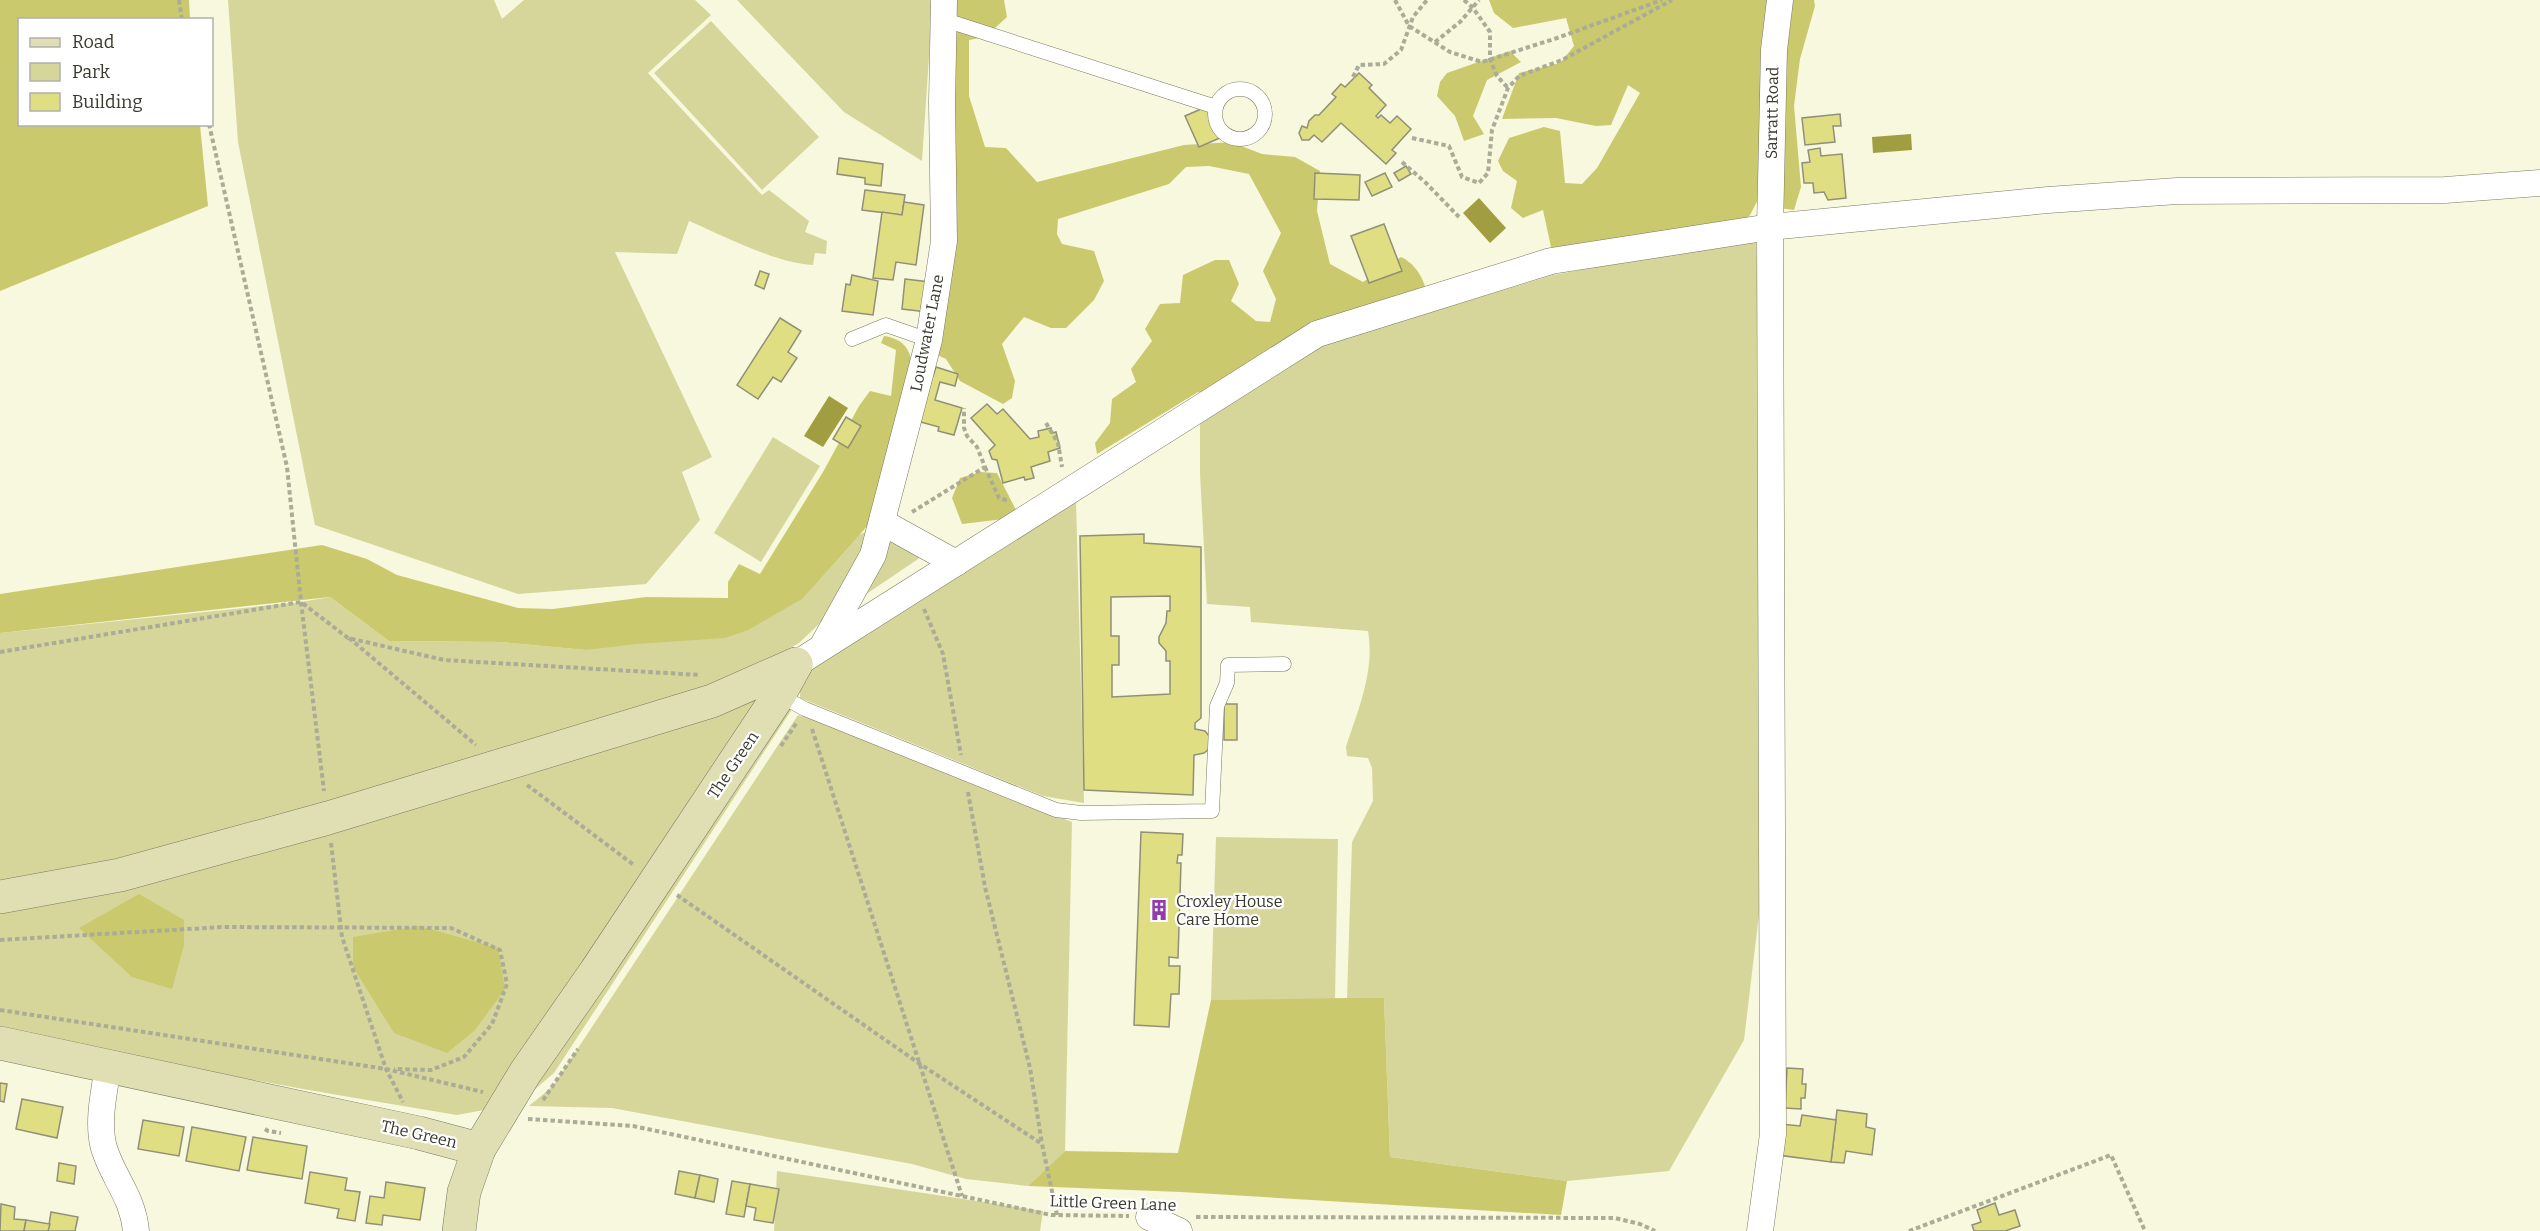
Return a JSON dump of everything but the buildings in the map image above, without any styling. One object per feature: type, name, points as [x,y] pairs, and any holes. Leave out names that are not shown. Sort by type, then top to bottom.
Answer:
[{"type":"street","name":"Sarratt Road","points":[[1760,1231],[1773,1134],[1770,227],[1774,50],[1780,0]]},
{"type":"street","name":"Loudwater Lane","points":[[809,656],[873,555],[929,340],[944,241],[942,103],[945,10]]},
{"type":"street","points":[[0,897],[120,875],[328,818],[712,700],[809,656],[1317,334],[1551,261],[1770,227],[2048,200],[2177,191],[2445,190],[2540,183]]},
{"type":"street","points":[[883,522],[956,563]]},
{"type":"street","name":"The Green","points":[[0,1043],[419,1133],[479,1149],[519,1115],[656,881],[792,702],[809,656]]},
{"type":"street","points":[[108,1068],[102,1117],[103,1145],[131,1203],[136,1231]]},
{"type":"street","points":[[459,1231],[464,1192],[479,1149]]},
{"type":"street","points":[[1149,1217],[1179,1231]]},
{"type":"lane","points":[[945,10],[1216,107]]},
{"type":"lane","points":[[852,339],[886,325],[929,340]]},
{"type":"lane","points":[[792,702],[1056,810],[1081,813],[1212,811],[1217,706],[1227,683],[1228,666],[1284,664]]},
{"type":"path","points":[[179,0],[182,18]]},
{"type":"path","points":[[1395,0],[1410,26],[1450,52],[1482,62],[1662,0]]},
{"type":"path","points":[[1353,77],[1359,65],[1384,64],[1401,50],[1413,17],[1427,0]]},
{"type":"path","points":[[1464,0],[1473,8],[1490,32],[1490,59],[1497,76],[1508,88]]},
{"type":"path","points":[[1435,42],[1460,22],[1479,0]]},
{"type":"path","points":[[1412,138],[1449,146],[1462,177],[1479,183],[1488,173],[1492,130],[1508,88],[1519,76],[1562,60],[1672,0]]},
{"type":"path","points":[[209,126],[287,467],[300,602],[341,927],[386,1069],[419,1133]]},
{"type":"path","points":[[1402,162],[1459,217]]},
{"type":"path","points":[[964,408],[964,428],[967,436],[977,447],[999,498],[1013,501]]},
{"type":"path","points":[[1046,423],[1059,443],[1063,460],[1062,474]]},
{"type":"path","points":[[883,522],[911,513],[985,467]]},
{"type":"path","points":[[915,589],[943,654],[985,886],[1030,1068],[1042,1144],[1057,1215]]},
{"type":"path","points":[[0,652],[300,602],[348,638],[500,765],[656,881],[920,1064],[1042,1144]]},
{"type":"path","points":[[348,638],[444,660],[574,669],[711,674]]},
{"type":"path","points":[[792,702],[920,1064],[962,1196]]},
{"type":"path","points":[[0,940],[223,927],[451,928],[500,950],[507,984],[492,1024],[464,1057],[431,1070],[386,1069]]},
{"type":"path","points":[[0,1010],[386,1069],[488,1093],[519,1115]]},
{"type":"path","name":"Little Green Lane","points":[[519,1115],[633,1126],[1057,1215],[1615,1218],[1640,1224],[1655,1231]]},
{"type":"path","points":[[1910,1231],[2111,1155],[2145,1231]]},
{"type":"green space","points":[[228,0],[494,0],[502,19],[524,0],[695,0],[711,15],[648,73],[762,195],[769,190],[809,221],[805,232],[827,241],[826,254],[815,253],[813,265],[798,263],[750,248],[689,221],[677,254],[615,252],[712,457],[682,472],[700,520],[646,584],[518,594],[315,525],[238,142]]},
{"type":"green space","points":[[737,0],[930,0],[932,11],[922,161],[844,112]]},
{"type":"green space","points":[[711,21],[819,137],[762,190],[654,73]]},
{"type":"green space","points":[[1756,238],[1770,822],[1744,1040],[1669,1171],[1567,1181],[1390,1157],[1384,998],[1347,998],[1352,842],[1373,801],[1372,768],[1368,758],[1347,756],[1346,747],[1367,676],[1370,646],[1368,631],[1251,622],[1250,607],[1207,604],[1200,473],[1200,423],[1315,347],[1553,275]]},
{"type":"green space","points":[[773,437],[820,466],[761,562],[714,533]]},
{"type":"green space","points":[[1076,500],[1084,803],[1043,796],[800,698],[800,681],[805,673]]},
{"type":"green space","points":[[869,530],[860,558],[841,594],[820,623],[799,643],[771,659],[701,690],[599,724],[115,862],[0,886],[0,633],[301,602],[330,597],[389,641],[501,642],[586,650],[729,602]]},
{"type":"green space","points":[[890,535],[921,557],[862,597]]},
{"type":"green space","points":[[742,688],[761,702],[484,1110],[457,1115],[342,1096],[170,1064],[0,1026],[0,894]]},
{"type":"green space","points":[[796,703],[554,1073],[527,1096],[781,708]]},
{"type":"green space","points":[[798,715],[827,723],[1072,822],[1065,1151],[1028,1186],[966,1179],[912,1164],[612,1108],[529,1106],[553,1086]]},
{"type":"green space","points":[[1216,837],[1338,839],[1335,999],[1211,1000]]},
{"type":"green space","points":[[777,1171],[1043,1211],[1040,1231],[774,1231]]},
{"type":"shaded area","points":[[0,0],[189,0],[190,18],[18,18],[18,126],[200,126],[208,206],[0,291]]},
{"type":"shaded area","points":[[955,0],[1004,0],[1007,17],[985,37],[969,40],[969,96],[985,147],[1006,148],[1037,182],[1184,145],[1231,142],[1262,154],[1295,157],[1320,171],[1317,211],[1330,264],[1363,282],[1401,257],[1407,260],[1420,275],[1429,300],[1345,326],[1219,398],[1198,392],[1097,454],[1095,443],[1110,423],[1112,399],[1136,382],[1131,369],[1152,341],[1145,329],[1160,304],[1180,303],[1183,275],[1215,260],[1229,260],[1239,284],[1231,301],[1256,321],[1270,322],[1276,299],[1263,271],[1281,233],[1249,174],[1209,166],[1186,167],[1169,184],[1058,219],[1057,234],[1062,244],[1094,251],[1104,281],[1094,300],[1066,328],[1051,328],[1024,317],[1002,344],[1015,381],[1012,398],[1003,404],[960,381],[946,359],[931,352],[955,28],[959,29]]},
{"type":"shaded area","points":[[1489,0],[1814,0],[1815,6],[1800,59],[1794,106],[1801,187],[1794,210],[1779,208],[1771,175],[1750,215],[1739,226],[1564,260],[1551,247],[1543,210],[1523,218],[1511,208],[1517,181],[1503,171],[1498,161],[1509,138],[1544,127],[1560,131],[1565,183],[1582,184],[1597,168],[1640,93],[1628,85],[1611,125],[1596,126],[1556,118],[1502,119],[1519,73],[1560,63],[1574,46],[1566,18],[1513,28],[1494,13]]},
{"type":"shaded area","points":[[1510,51],[1521,62],[1487,80],[1473,116],[1484,134],[1464,141],[1455,116],[1437,96],[1440,82],[1447,73]]},
{"type":"shaded area","points":[[1911,134],[1912,150],[1873,153],[1872,137]]},
{"type":"shaded area","points":[[1479,198],[1506,228],[1490,243],[1463,213]]},
{"type":"shaded area","points":[[884,336],[896,339],[904,345],[912,365],[870,523],[802,599],[748,630],[725,638],[586,650],[501,642],[389,641],[330,597],[0,633],[0,594],[322,545],[367,559],[397,575],[518,608],[553,609],[646,597],[728,598],[728,582],[739,564],[760,574],[870,391],[891,396],[896,350],[881,343]]},
{"type":"shaded area","points":[[829,396],[848,408],[823,447],[804,436]]},
{"type":"shaded area","points":[[980,472],[997,473],[1016,510],[1012,518],[962,524],[952,498],[960,478]]},
{"type":"shaded area","points":[[139,894],[184,920],[184,945],[172,989],[132,977],[79,928]]},
{"type":"shaded area","points":[[419,926],[498,948],[505,989],[475,1030],[447,1053],[394,1033],[353,967],[353,937]]},
{"type":"shaded area","points":[[1384,998],[1390,1157],[1567,1181],[1561,1215],[1181,1192],[1028,1186],[1065,1151],[1178,1153],[1211,1000]]},
{"type":"place","name":"Croxley House Care Home","points":[[1159,910]]}]
